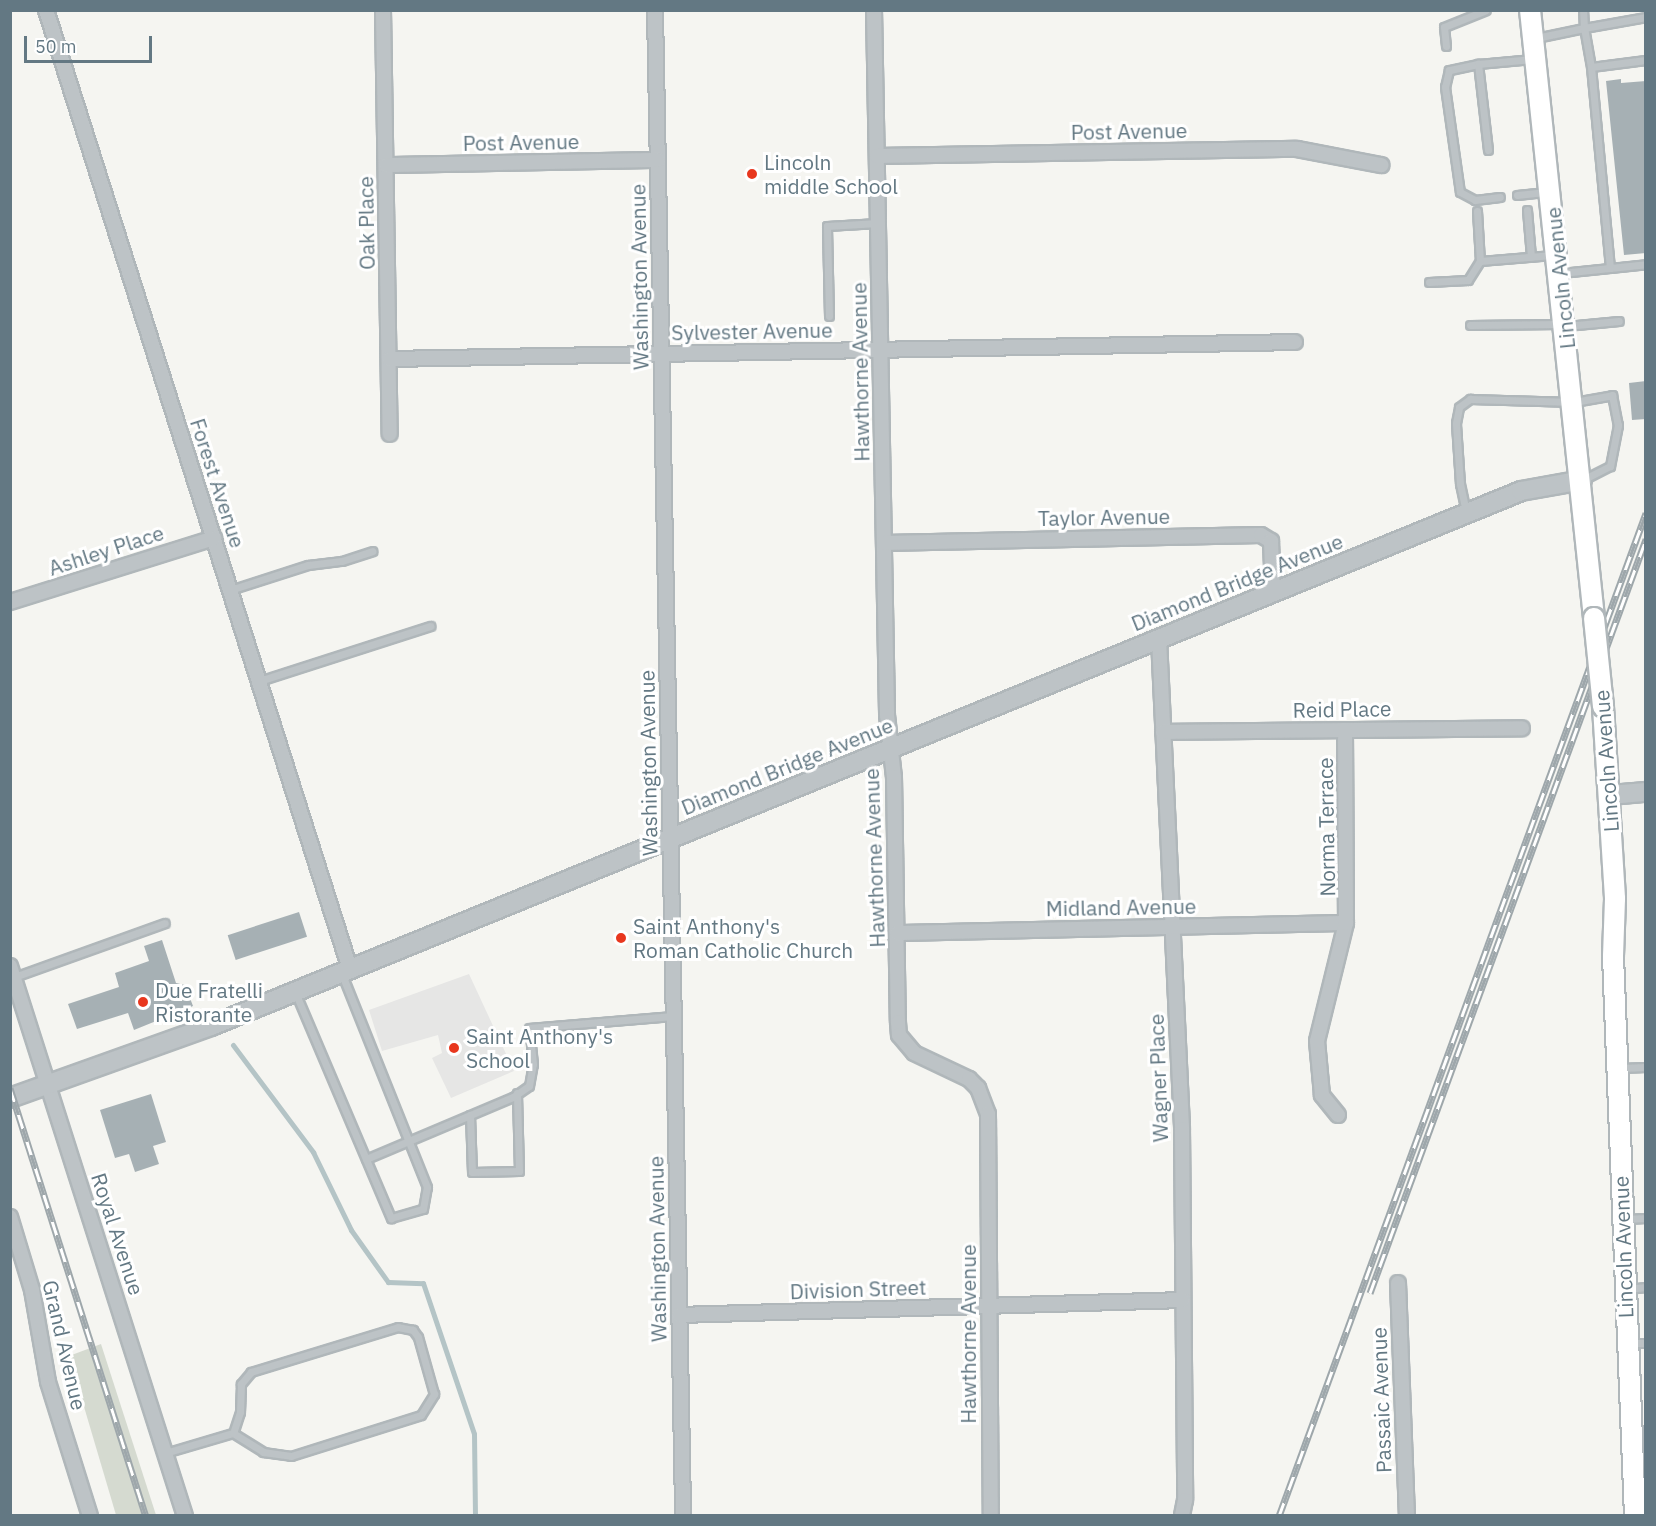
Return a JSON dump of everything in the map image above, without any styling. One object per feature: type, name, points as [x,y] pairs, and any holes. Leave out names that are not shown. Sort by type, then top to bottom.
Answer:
[{"type":"main road","name":"Lincoln Avenue","points":[[1530,10],[1582,480],[1610,795],[1625,1289],[1636,1343],[1635,1515]]},
{"type":"street","name":"Forest Avenue","points":[[46,10],[259,681],[346,971]]},
{"type":"street","name":"Oak Place","points":[[383,10],[390,434]]},
{"type":"street","name":"Washington Avenue","points":[[655,10],[683,1515]]},
{"type":"street","name":"Hawthorne Avenue","points":[[874,10],[884,543],[900,1035],[914,1053],[969,1079],[978,1088],[988,1114],[991,1515]]},
{"type":"street","name":"Post Avenue","points":[[877,156],[1297,149],[1380,165]]},
{"type":"street","name":"Post Avenue","points":[[386,165],[658,160]]},
{"type":"street","name":"Sylvester Avenue","points":[[389,359],[1295,342]]},
{"type":"street","name":"Diamond Bridge Avenue","points":[[10,1098],[295,992],[1466,513],[1536,486],[1582,480]]},
{"type":"street","name":"Taylor Avenue","points":[[884,543],[1261,535],[1271,541],[1273,592]]},
{"type":"street","name":"Ashley Place","points":[[10,602],[214,538]]},
{"type":"street","name":"Wagner Place","points":[[1158,639],[1182,1129],[1185,1500],[1182,1515]]},
{"type":"street","name":"Reid Place","points":[[1163,732],[1522,728]]},
{"type":"street","name":"Norma Terrace","points":[[1338,1114],[1322,1095],[1317,1041],[1346,922],[1345,730]]},
{"type":"street","points":[[1610,795],[1646,792]]},
{"type":"street","name":"Midland Avenue","points":[[897,933],[1346,922]]},
{"type":"street","name":"Royal Avenue","points":[[12,971],[185,1515]]},
{"type":"street","name":"Grand Avenue","points":[[10,1217],[32,1290],[48,1382],[90,1515]]},
{"type":"street","name":"Passaic Avenue","points":[[1398,1284],[1407,1515]]},
{"type":"street","name":"Division Street","points":[[679,1315],[1183,1300]]},
{"type":"lane","points":[[1446,46],[1444,27],[1486,10]]},
{"type":"lane","points":[[1583,10],[1591,67],[1610,268]]},
{"type":"lane","points":[[1533,38],[1646,17]]},
{"type":"lane","points":[[1500,197],[1475,200],[1460,192],[1444,87],[1449,70],[1478,64],[1536,59]]},
{"type":"lane","points":[[1591,67],[1646,60]]},
{"type":"lane","points":[[1478,64],[1488,150]]},
{"type":"lane","points":[[1516,195],[1551,192]]},
{"type":"lane","points":[[1527,210],[1531,256]]},
{"type":"lane","points":[[1429,282],[1468,280],[1480,261],[1477,211]]},
{"type":"lane","points":[[829,316],[827,226],[878,223]]},
{"type":"lane","points":[[1480,261],[1531,256],[1559,264],[1610,268],[1646,264]]},
{"type":"lane","points":[[1470,325],[1566,325],[1619,321]]},
{"type":"lane","points":[[1466,513],[1460,484],[1459,406],[1479,398],[1574,402],[1612,396],[1618,425],[1610,466],[1582,480]]},
{"type":"lane","points":[[230,590],[308,565],[342,561],[372,551]]},
{"type":"lane","points":[[259,681],[430,626]]},
{"type":"lane","points":[[12,971],[165,923]]},
{"type":"lane","points":[[295,992],[391,1218],[423,1209],[427,1187],[346,971]]},
{"type":"lane","points":[[366,1159],[517,1094],[529,1086],[533,1064],[529,1028],[673,1016]]},
{"type":"lane","points":[[1617,1068],[1646,1067]]},
{"type":"lane","points":[[470,1115],[472,1172],[519,1171],[517,1094]]},
{"type":"lane","points":[[1622,1219],[1646,1218]]},
{"type":"lane","points":[[1625,1289],[1646,1287]]},
{"type":"lane","points":[[165,1453],[233,1433],[263,1452],[291,1456],[421,1415],[434,1394],[418,1338],[413,1330],[399,1328],[251,1372],[241,1384],[240,1412],[233,1433]]},
{"type":"shaded area","points":[[469,974],[514,1071],[451,1098],[432,1058],[442,1053],[438,1035],[382,1051],[369,1010]]},
{"type":"shaded area","points":[[101,1344],[156,1515],[116,1515],[69,1356]]},
{"type":"building","points":[[1621,79],[1621,83],[1646,81],[1646,253],[1624,255],[1606,81]]},
{"type":"building","points":[[1646,381],[1646,419],[1632,420],[1629,383]]},
{"type":"building","points":[[299,912],[307,937],[236,960],[228,935]]},
{"type":"building","points":[[162,940],[176,983],[185,985],[193,1006],[134,1030],[128,1013],[77,1029],[68,1004],[119,987],[115,973],[149,961],[144,946]]},
{"type":"building","points":[[151,1094],[166,1142],[153,1146],[159,1164],[135,1172],[129,1154],[115,1158],[100,1110]]},
{"type":"waterway","points":[[233,1045],[313,1152],[351,1230],[388,1282],[423,1283],[474,1434],[475,1516]]},
{"type":"railway","points":[[1279,1516],[1646,513]]},
{"type":"railway","points":[[1370,1293],[1646,539]]},
{"type":"railway","points":[[10,1088],[146,1516]]},
{"type":"place","name":"Lincoln middle School","points":[[752,174]]},
{"type":"place","name":"Saint Anthony's Roman Catholic Church","points":[[621,938]]},
{"type":"place","name":"Due Fratelli Ristorante","points":[[143,1002]]},
{"type":"place","name":"Saint Anthony's School","points":[[454,1048]]}]
